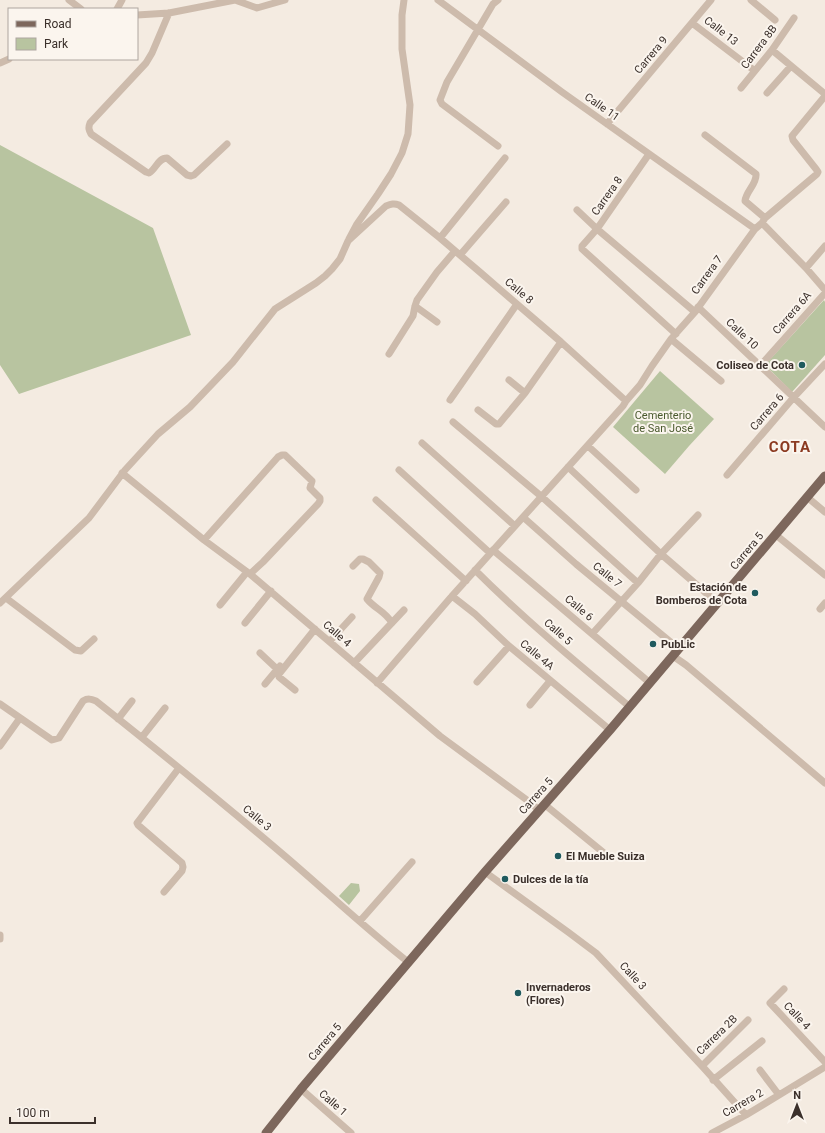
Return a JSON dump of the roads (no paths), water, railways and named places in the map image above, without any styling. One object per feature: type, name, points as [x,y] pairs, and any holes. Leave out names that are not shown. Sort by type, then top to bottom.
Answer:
[{"type":"main road","name":"Carrera 5","points":[[266,1133],[408,962],[630,707],[825,476]]},
{"type":"street","points":[[69,0],[79,8]]},
{"type":"street","points":[[138,15],[169,14],[235,0],[257,8],[285,0]]},
{"type":"street","points":[[257,8],[263,0]]},
{"type":"street","points":[[94,639],[81,651],[75,650],[2,600],[89,518],[122,473],[158,434],[190,407],[233,362],[275,309],[316,283],[332,269],[340,258],[357,224],[391,174],[402,153],[408,134],[410,105],[402,49],[402,16],[404,0]]},
{"type":"street","name":"Calle 11","points":[[438,0],[607,124],[755,229]]},
{"type":"street","points":[[498,0],[493,4],[447,82],[441,102],[498,146]]},
{"type":"street","name":"Carrera 9","points":[[607,124],[711,0]]},
{"type":"street","points":[[751,0],[775,20]]},
{"type":"street","points":[[169,14],[146,63],[90,123],[89,130],[91,134],[149,173],[152,172],[162,159],[167,158],[187,175],[194,175],[227,144]]},
{"type":"street","name":"Carrera 8B","points":[[741,88],[772,50],[794,18]]},
{"type":"street","name":"Calle 13","points":[[692,23],[755,71]]},
{"type":"street","points":[[772,50],[825,95]]},
{"type":"street","points":[[767,93],[791,66]]},
{"type":"street","name":"Carrera 7","points":[[378,683],[452,596],[623,406],[755,229],[818,172],[793,140],[792,136],[825,95]]},
{"type":"street","points":[[705,135],[756,174],[756,179],[746,196],[746,201],[825,291]]},
{"type":"street","name":"Carrera 8","points":[[649,154],[597,229],[582,246],[582,249],[673,337]]},
{"type":"street","points":[[440,238],[505,158]]},
{"type":"street","points":[[389,354],[413,316],[417,300],[429,283],[506,202]]},
{"type":"street","name":"Calle 8","points":[[348,241],[386,206],[394,203],[399,205],[458,253],[561,342],[626,401]]},
{"type":"street","name":"Calle 10","points":[[577,210],[597,229],[696,309],[794,397],[825,427]]},
{"type":"street","points":[[806,268],[825,246]]},
{"type":"street","name":"Carrera 6A","points":[[760,366],[825,291]]},
{"type":"street","points":[[450,400],[517,304]]},
{"type":"street","points":[[415,306],[437,322]]},
{"type":"street","points":[[673,337],[720,381]]},
{"type":"street","points":[[478,410],[496,424],[499,424],[525,393],[561,342]]},
{"type":"street","name":"Carrera 6","points":[[727,475],[794,397],[825,364]]},
{"type":"street","points":[[509,380],[525,393]]},
{"type":"street","points":[[452,422],[542,497],[638,583]]},
{"type":"street","points":[[422,443],[515,526]]},
{"type":"street","points":[[588,446],[636,490]]},
{"type":"street","points":[[204,540],[278,457],[282,455],[286,455],[310,478],[312,481],[310,488],[320,498],[318,504],[263,562],[249,573],[220,605]]},
{"type":"street","points":[[568,467],[661,554],[713,599]]},
{"type":"street","name":"Calle 6","points":[[399,470],[492,552],[650,683]]},
{"type":"street","name":"Calle 4","points":[[122,473],[204,540],[271,591],[440,736],[525,798],[542,807],[604,853]]},
{"type":"street","points":[[807,497],[825,512]]},
{"type":"street","points":[[376,500],[466,581]]},
{"type":"street","points":[[592,634],[638,583],[661,554],[698,515]]},
{"type":"street","name":"Calle 7","points":[[523,517],[621,601],[676,652],[692,670],[825,782]]},
{"type":"street","points":[[776,535],[825,575]]},
{"type":"street","points":[[353,566],[360,559],[363,559],[369,562],[380,573],[380,577],[367,600],[389,617],[392,623]]},
{"type":"street","name":"Calle 5","points":[[475,570],[501,596],[577,663],[630,707]]},
{"type":"street","points":[[245,623],[271,591]]},
{"type":"street","name":"Calle 4A","points":[[452,596],[475,614],[509,646],[550,681],[610,730]]},
{"type":"street","points":[[820,609],[825,603]]},
{"type":"street","points":[[354,663],[404,610]]},
{"type":"street","points":[[330,641],[352,617]]},
{"type":"street","points":[[265,684],[314,628]]},
{"type":"street","points":[[295,690],[280,677],[279,674],[314,628]]},
{"type":"street","points":[[477,682],[509,646]]},
{"type":"street","points":[[260,653],[278,669]]},
{"type":"street","points":[[530,705],[550,681]]},
{"type":"street","name":"Calle 3","points":[[20,718],[52,740],[56,740],[59,738],[80,705],[86,699],[96,701],[259,834],[346,911],[408,962]]},
{"type":"street","points":[[118,719],[132,701]]},
{"type":"street","points":[[0,704],[20,718],[0,746]]},
{"type":"street","points":[[142,737],[165,708]]},
{"type":"street","points":[[164,892],[182,871],[182,863],[138,825],[137,822],[179,768]]},
{"type":"street","points":[[360,921],[412,862]]},
{"type":"street","name":"Calle 3","points":[[485,872],[596,953],[746,1115]]},
{"type":"street","name":"Calle 4","points":[[784,989],[770,1004],[825,1062]]},
{"type":"street","name":"Carrera 2B","points":[[702,1066],[748,1020]]},
{"type":"street","points":[[713,1080],[762,1041]]},
{"type":"street","name":"Carrera 2","points":[[712,1133],[746,1115],[825,1067]]},
{"type":"street","points":[[760,1070],[779,1095]]},
{"type":"street","name":"Calle 1","points":[[301,1089],[351,1133]]},
{"type":"place","name":"Coliseo de Cota","points":[[802,365]]},
{"type":"place","name":"Estación de Bomberos de Cota","points":[[755,593]]},
{"type":"place","name":"PubLic","points":[[653,644]]},
{"type":"place","name":"El Mueble Suiza","points":[[558,856]]},
{"type":"place","name":"Dulces de la tía","points":[[505,879]]},
{"type":"place","name":"Invernaderos (Flores)","points":[[518,993]]},
{"type":"district","name":"COTA","points":[[790,447]]},
{"type":"park label","name":"Cementerio de San José","points":[[663,421]]}]
